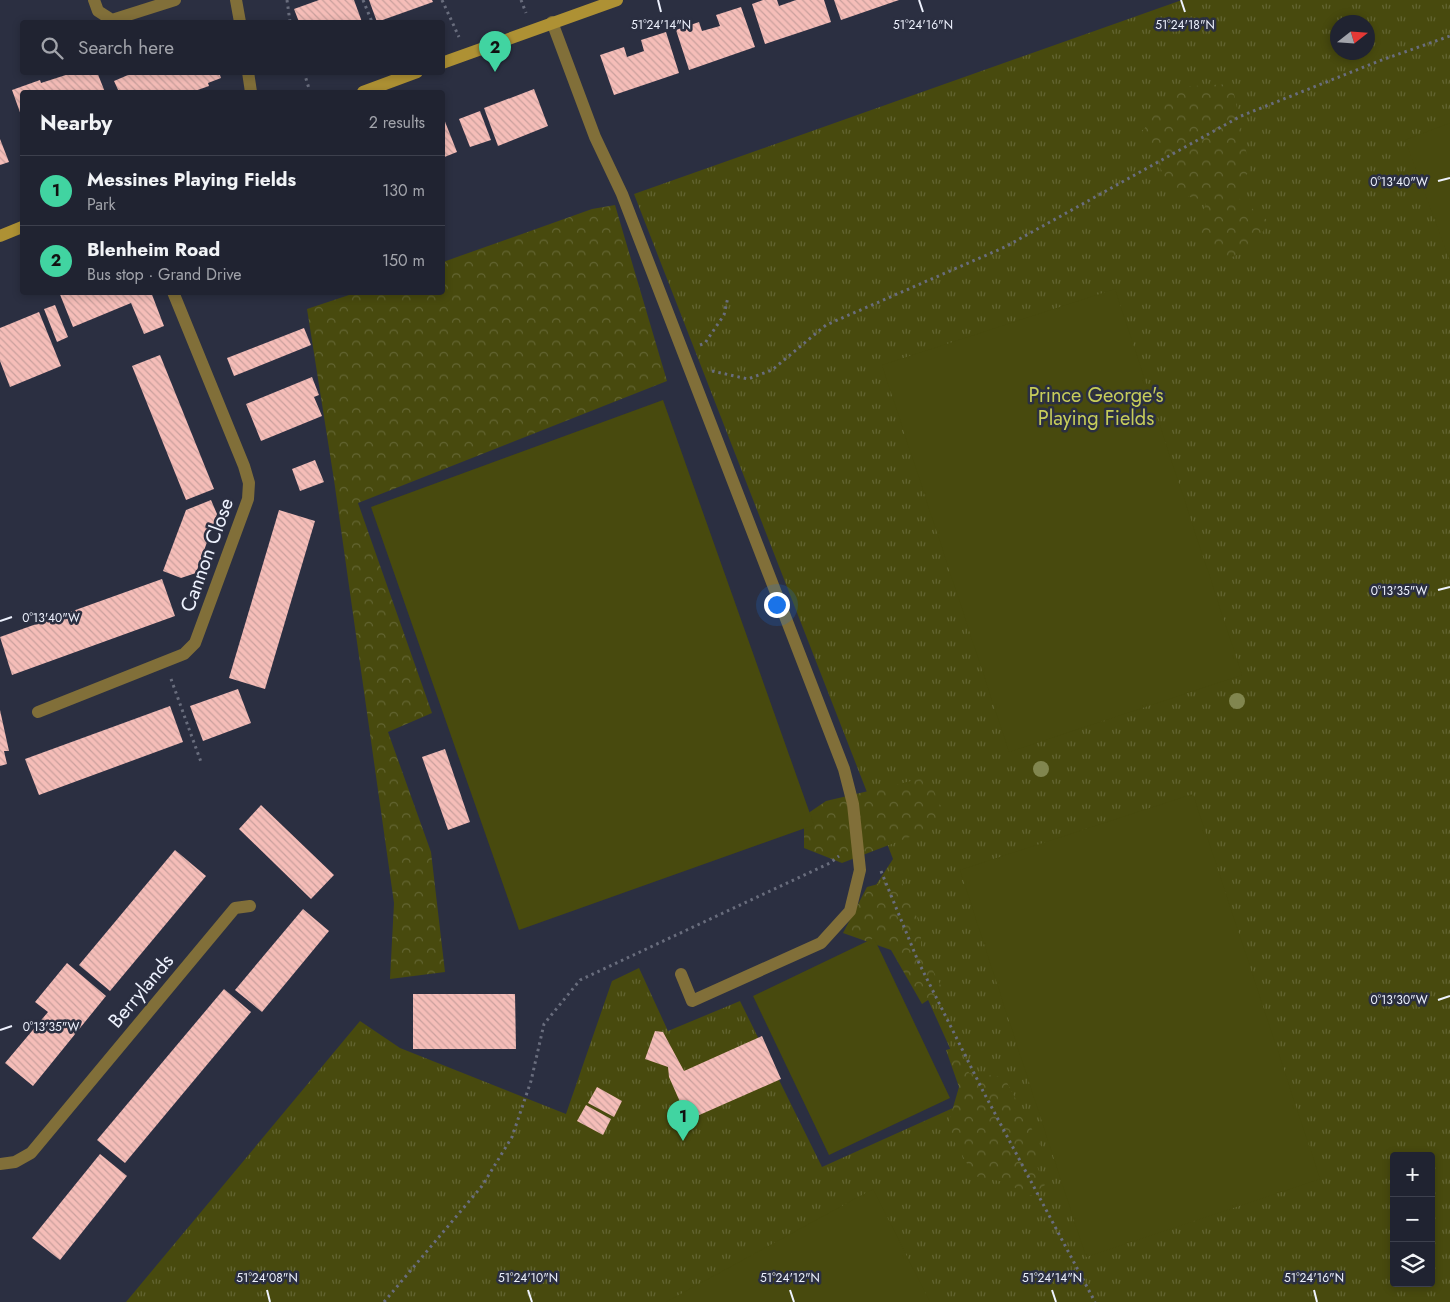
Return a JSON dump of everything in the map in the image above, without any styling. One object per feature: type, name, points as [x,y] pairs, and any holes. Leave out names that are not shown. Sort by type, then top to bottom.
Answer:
[{"type":"main road","points":[[445,62],[617,0]]},
{"type":"main road","points":[[368,90],[409,75]]},
{"type":"main road","points":[[0,236],[20,228]]},
{"type":"street","points":[[94,0],[98,11],[112,20],[175,0]]},
{"type":"street","points":[[236,0],[240,20]]},
{"type":"street","points":[[552,22],[595,137],[622,194],[844,769],[853,804],[860,870],[850,911],[821,942],[692,1001],[681,974]]},
{"type":"street","points":[[248,75],[251,90]]},
{"type":"street","name":"Cannon Close","points":[[38,712],[184,654],[194,643],[248,498],[249,483],[174,295]]},
{"type":"street","name":"Berrylands","points":[[0,1164],[15,1162],[31,1152],[235,908],[250,906]]},
{"type":"path","points":[[287,0],[290,20]]},
{"type":"path","points":[[363,0],[371,20]]},
{"type":"path","points":[[442,0],[467,54]]},
{"type":"path","points":[[687,365],[748,379],[772,370],[826,325],[1005,247],[1241,116],[1379,61],[1450,36]]},
{"type":"path","points":[[305,75],[309,90]]},
{"type":"path","points":[[677,339],[691,348],[705,343],[724,315],[728,296]]},
{"type":"path","points":[[165,662],[201,762]]},
{"type":"path","points":[[384,1302],[482,1186],[512,1137],[531,1081],[544,1024],[580,980],[830,863],[849,848],[857,834]]},
{"type":"path","points":[[878,866],[887,882],[927,978],[1095,1302]]},
{"type":"green space","name":"Prince George's Playing Fields","points":[[1182,0],[1450,0],[1450,1302],[126,1302],[360,1021],[400,1048],[566,1114],[612,981],[639,968],[668,1031],[740,1001],[822,1167],[973,1099],[876,885],[893,859],[634,194]]},
{"type":"green space","points":[[1232,84],[1250,170],[1233,194],[1267,220],[1257,247],[1227,259],[1196,229],[1207,201],[1173,193],[1142,132],[1174,87]]},
{"type":"green space","points":[[1450,123],[1450,261],[1405,140]]},
{"type":"green space","points":[[615,205],[667,381],[358,503],[432,713],[388,732],[431,852],[445,972],[390,979],[394,903],[334,480],[307,309],[349,295],[445,295],[445,261],[592,209]]},
{"type":"green space","points":[[1115,289],[1242,675],[1009,752],[882,365]]},
{"type":"green space","points":[[663,400],[814,825],[519,930],[371,507]]},
{"type":"green space","points":[[928,777],[945,817],[915,835],[842,863],[804,848],[804,816],[826,801]]},
{"type":"green space","points":[[1193,794],[1320,1179],[1086,1257],[960,870]]},
{"type":"green space","points":[[900,878],[921,927],[921,947],[943,990],[922,1004],[891,950],[843,933],[867,887]]},
{"type":"green space","points":[[874,938],[950,1098],[829,1155],[753,996]]},
{"type":"green space","points":[[956,1047],[969,1073],[1004,1077],[1042,1148],[1036,1164],[1045,1185],[1031,1196],[1004,1182],[974,1176],[947,1128],[959,1087],[946,1050]]},
{"type":"green space","points":[[873,1189],[930,1302],[666,1302]]},
{"type":"building","points":[[319,0],[354,0],[361,20],[298,20],[294,9]]},
{"type":"building","points":[[369,0],[432,0],[433,2],[383,20],[376,20]]},
{"type":"building","points":[[763,0],[777,0],[779,6],[796,0],[824,0],[831,22],[765,44],[752,4]]},
{"type":"building","points":[[834,0],[899,0],[841,20]]},
{"type":"building","points":[[741,7],[755,47],[689,70],[676,30],[699,22],[702,31],[720,26],[716,15]]},
{"type":"building","points":[[666,32],[679,73],[614,95],[600,55],[624,47],[627,57],[644,51],[641,40]]},
{"type":"building","points":[[66,75],[98,75],[104,90],[20,90],[20,112],[12,90],[40,80],[41,83]]},
{"type":"building","points":[[128,75],[220,75],[221,78],[208,83],[209,86],[198,90],[118,90],[114,81]]},
{"type":"building","points":[[534,89],[548,126],[498,146],[484,108]]},
{"type":"building","points":[[480,111],[491,140],[470,147],[459,119]]},
{"type":"building","points":[[445,122],[457,152],[445,157]]},
{"type":"building","points":[[0,139],[9,162],[0,165]]},
{"type":"building","points":[[60,295],[152,295],[164,326],[144,334],[131,303],[73,327]]},
{"type":"building","points":[[55,305],[68,337],[57,342],[44,309]]},
{"type":"building","points":[[39,312],[61,366],[10,387],[0,361],[0,328]]},
{"type":"building","points":[[304,328],[311,345],[234,376],[227,358]]},
{"type":"building","points":[[160,355],[214,489],[186,500],[132,366]]},
{"type":"building","points":[[312,377],[319,395],[314,397],[322,416],[261,441],[246,404]]},
{"type":"building","points":[[315,460],[324,482],[300,491],[292,469]]},
{"type":"building","points":[[211,500],[217,514],[196,573],[181,578],[163,571],[186,510]]},
{"type":"building","points":[[279,510],[315,521],[265,689],[229,678]]},
{"type":"building","points":[[162,579],[175,616],[12,675],[0,637]]},
{"type":"building","points":[[238,689],[251,723],[203,741],[190,706]]},
{"type":"building","points":[[170,706],[183,742],[39,795],[25,759]]},
{"type":"building","points":[[0,710],[9,751],[4,751],[7,764],[0,766]]},
{"type":"building","points":[[445,749],[470,822],[448,830],[422,757]]},
{"type":"building","points":[[261,805],[334,875],[311,899],[239,829]]},
{"type":"building","points":[[175,850],[206,876],[110,991],[79,965]]},
{"type":"building","points":[[303,909],[329,931],[262,1012],[235,990]]},
{"type":"building","points":[[67,963],[106,996],[33,1086],[5,1063],[48,1012],[35,1002]]},
{"type":"building","points":[[224,989],[251,1012],[125,1163],[97,1140]]},
{"type":"building","points":[[413,994],[515,994],[516,1049],[413,1049]]},
{"type":"building","points":[[655,1031],[663,1032],[684,1071],[762,1036],[781,1079],[688,1120],[669,1077],[668,1067],[645,1059]]},
{"type":"building","points":[[597,1087],[622,1101],[614,1117],[588,1103]]},
{"type":"building","points":[[586,1105],[611,1119],[603,1135],[577,1121]]},
{"type":"building","points":[[100,1154],[127,1176],[60,1260],[32,1238]]},
{"type":"place","name":"Blenheim Road","points":[[495,72]]},
{"type":"place","name":"Messines Playing Fields","points":[[683,1141]]}]
